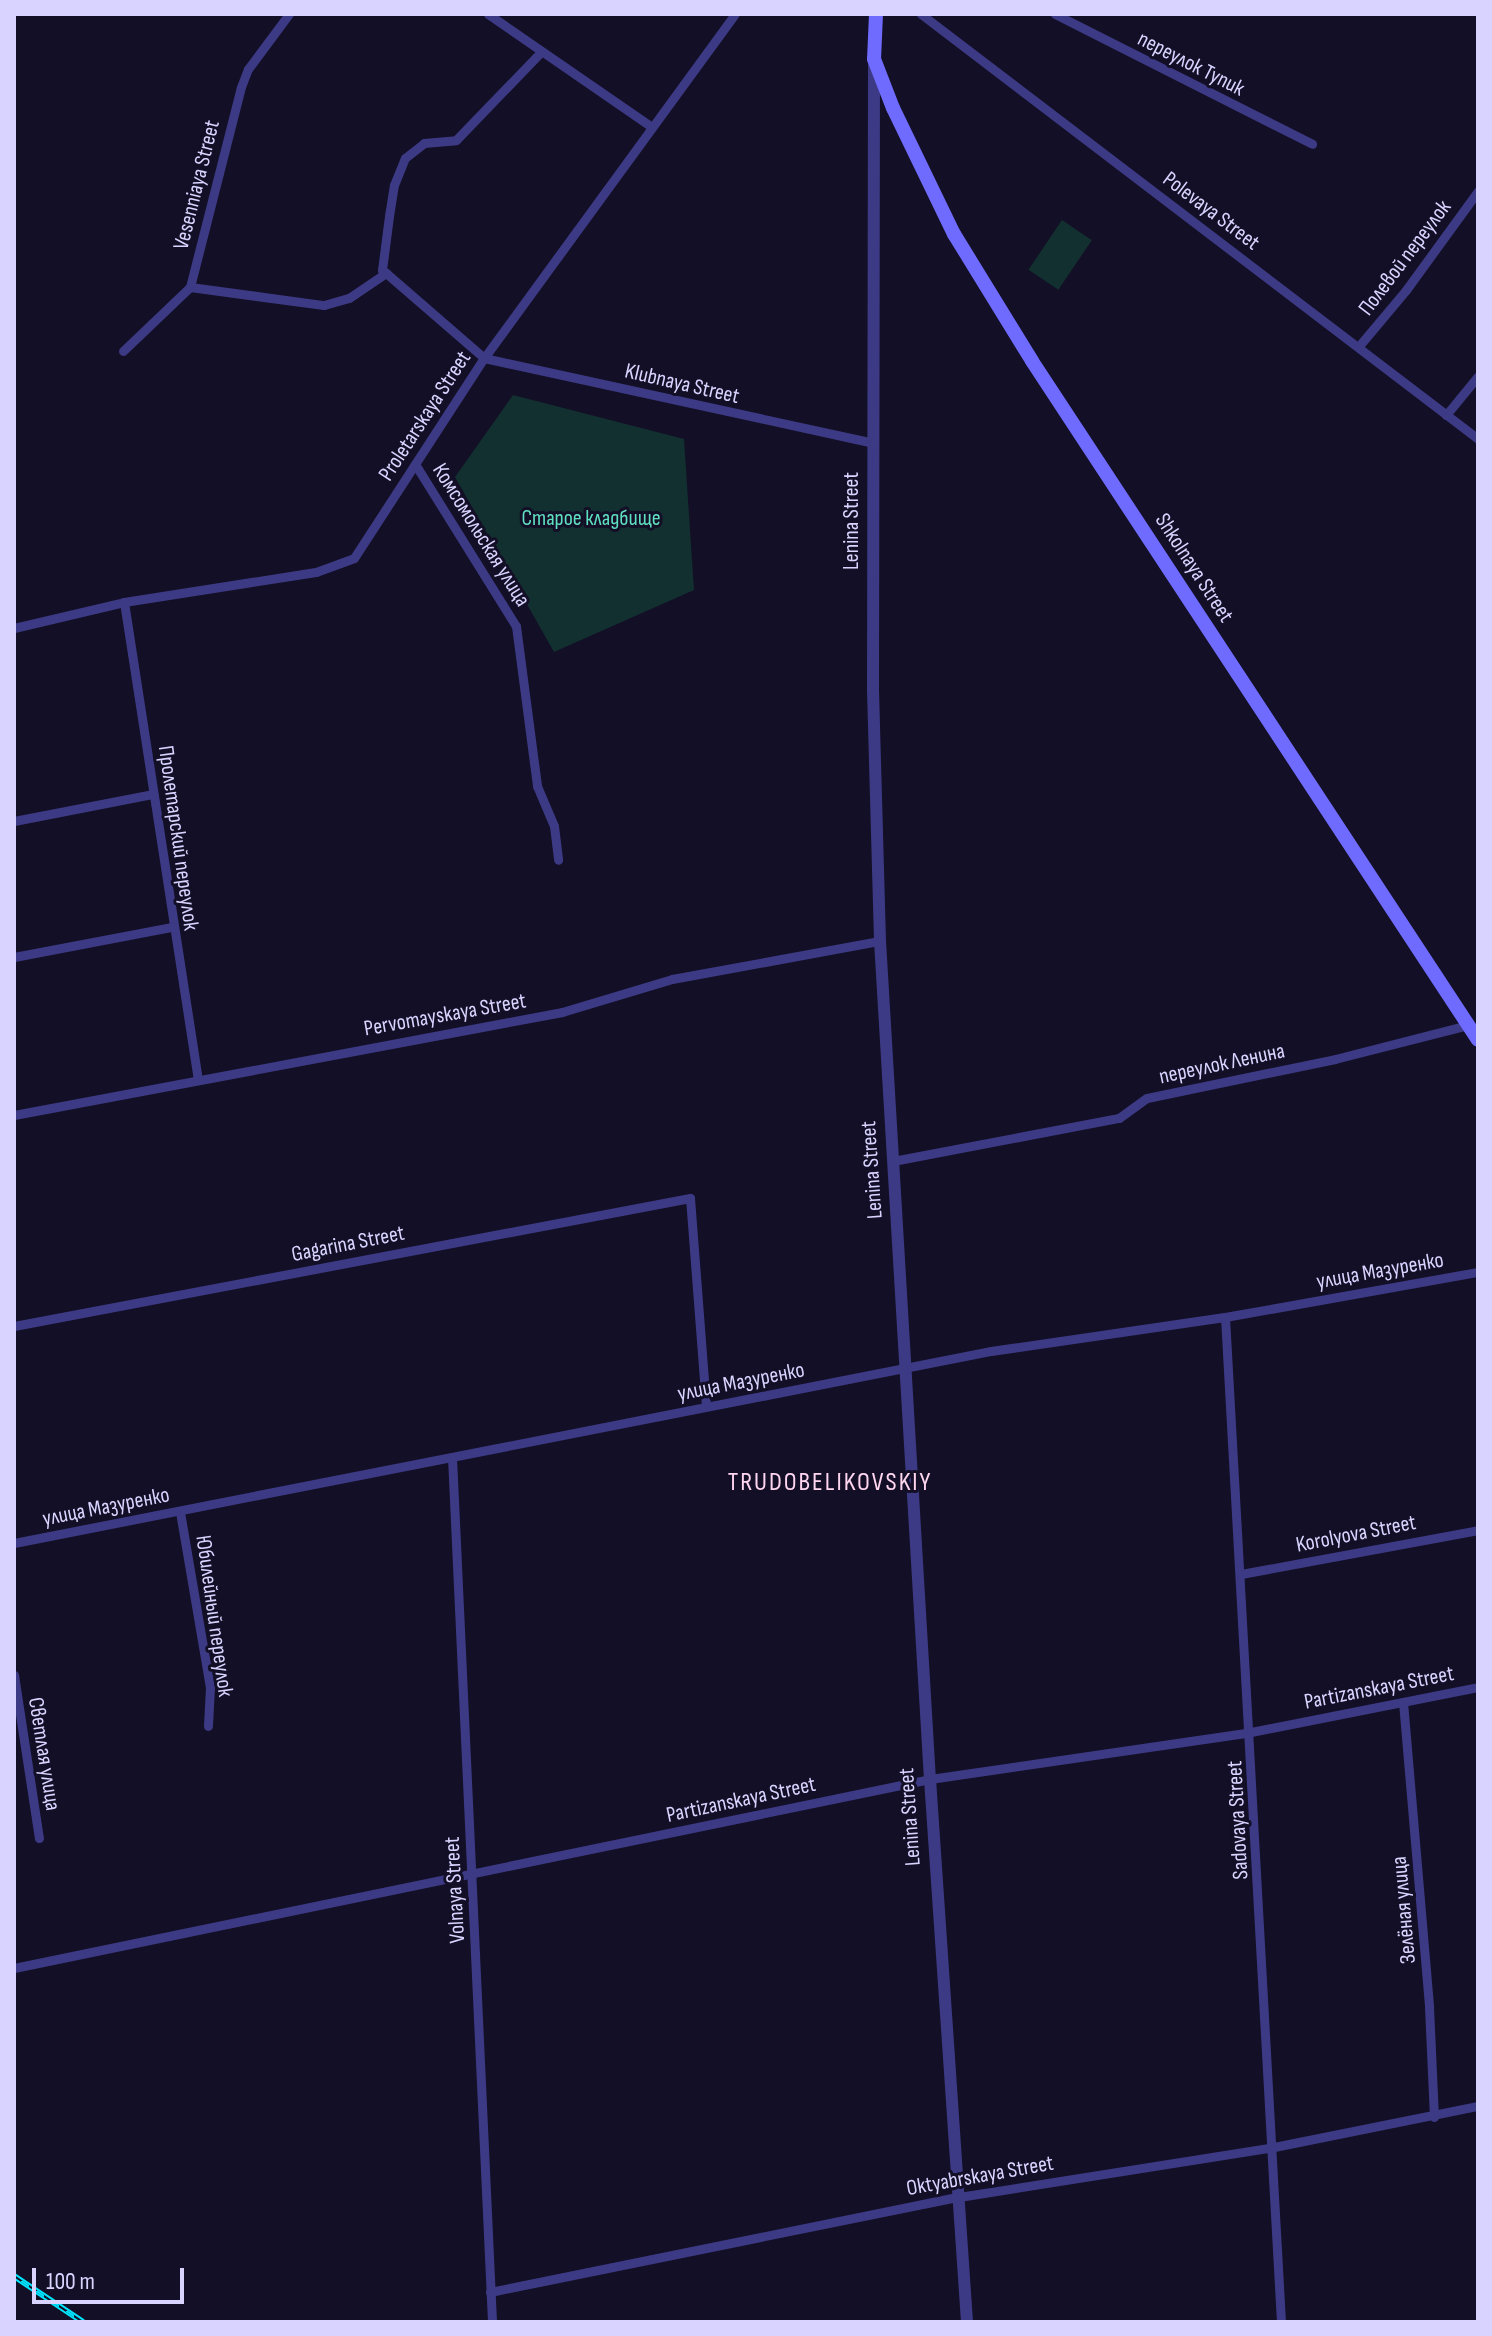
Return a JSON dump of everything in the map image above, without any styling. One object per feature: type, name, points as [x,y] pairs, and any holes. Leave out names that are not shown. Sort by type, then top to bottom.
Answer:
[{"type":"main road","name":"Lenina Street","points":[[874,59],[876,14]]},
{"type":"main road","name":"Shkolnaya Street","points":[[874,59],[893,108],[954,234],[1032,361],[1478,1040]]},
{"type":"street","name":"Vesenniaya Street","points":[[190,287],[241,87],[248,69],[289,14]]},
{"type":"street","points":[[488,14],[540,53],[652,127]]},
{"type":"street","name":"Proletarskaya Street","points":[[14,628],[124,602],[316,572],[354,558],[484,358],[735,14]]},
{"type":"street","name":"Polevaya Street","points":[[921,14],[1478,439]]},
{"type":"street","name":"переулок Тупик","points":[[1055,14],[1312,144]]},
{"type":"street","points":[[484,358],[382,270],[394,185],[405,158],[424,143],[456,140],[540,53]]},
{"type":"street","name":"Lenina Street","points":[[874,59],[873,690],[880,941],[930,1779],[967,2322]]},
{"type":"street","points":[[874,107],[893,108]]},
{"type":"street","name":"Полевой переулок","points":[[1359,346],[1406,290],[1478,191]]},
{"type":"street","points":[[123,351],[190,287],[324,305],[349,298],[386,273]]},
{"type":"street","name":"Klubnaya Street","points":[[484,358],[874,443]]},
{"type":"street","points":[[1446,415],[1478,376]]},
{"type":"street","name":"Комсомольская улица","points":[[415,464],[516,626],[537,786],[554,826],[558,860]]},
{"type":"street","name":"Пролетарский переулок","points":[[124,602],[172,927],[198,1078]]},
{"type":"street","points":[[14,821],[153,794]]},
{"type":"street","points":[[14,957],[172,927]]},
{"type":"street","name":"Pervomayskaya Street","points":[[14,1115],[562,1012],[672,979],[880,941]]},
{"type":"street","name":"переулок Ленина","points":[[893,1161],[1119,1118],[1147,1098],[1335,1059],[1468,1025]]},
{"type":"street","name":"Gagarina Street","points":[[14,1326],[690,1198],[706,1406]]},
{"type":"street","name":"улица Мазуренко","points":[[14,1543],[991,1351],[1225,1317],[1478,1272]]},
{"type":"street","name":"Sadovaya Street","points":[[1225,1317],[1251,1732],[1281,2322]]},
{"type":"street","name":"Volnaya Street","points":[[452,1457],[492,2322]]},
{"type":"street","name":"Юбилейный переулок","points":[[180,1512],[210,1687],[208,1726]]},
{"type":"street","name":"Korolyova Street","points":[[1241,1574],[1478,1530]]},
{"type":"street","name":"Светлая улица","points":[[14,1675],[39,1838]]},
{"type":"street","name":"Partizanskaya Street","points":[[14,1968],[930,1779],[1251,1732],[1478,1687]]},
{"type":"street","name":"Зелёная улица","points":[[1403,1702],[1429,2007],[1434,2117]]},
{"type":"street","name":"Oktyabrskaya Street","points":[[490,2292],[959,2197],[1274,2147],[1478,2106]]},
{"type":"green space","points":[[1062,220],[1092,240],[1058,290],[1028,270]]},
{"type":"green space","name":"Старое кладбище","points":[[513,395],[684,439],[694,590],[554,652],[455,477]]},
{"type":"railway","points":[[14,2276],[83,2322]]},
{"type":"district","name":"TRUDOBELIKOVSKIY","points":[[830,1483]]}]
